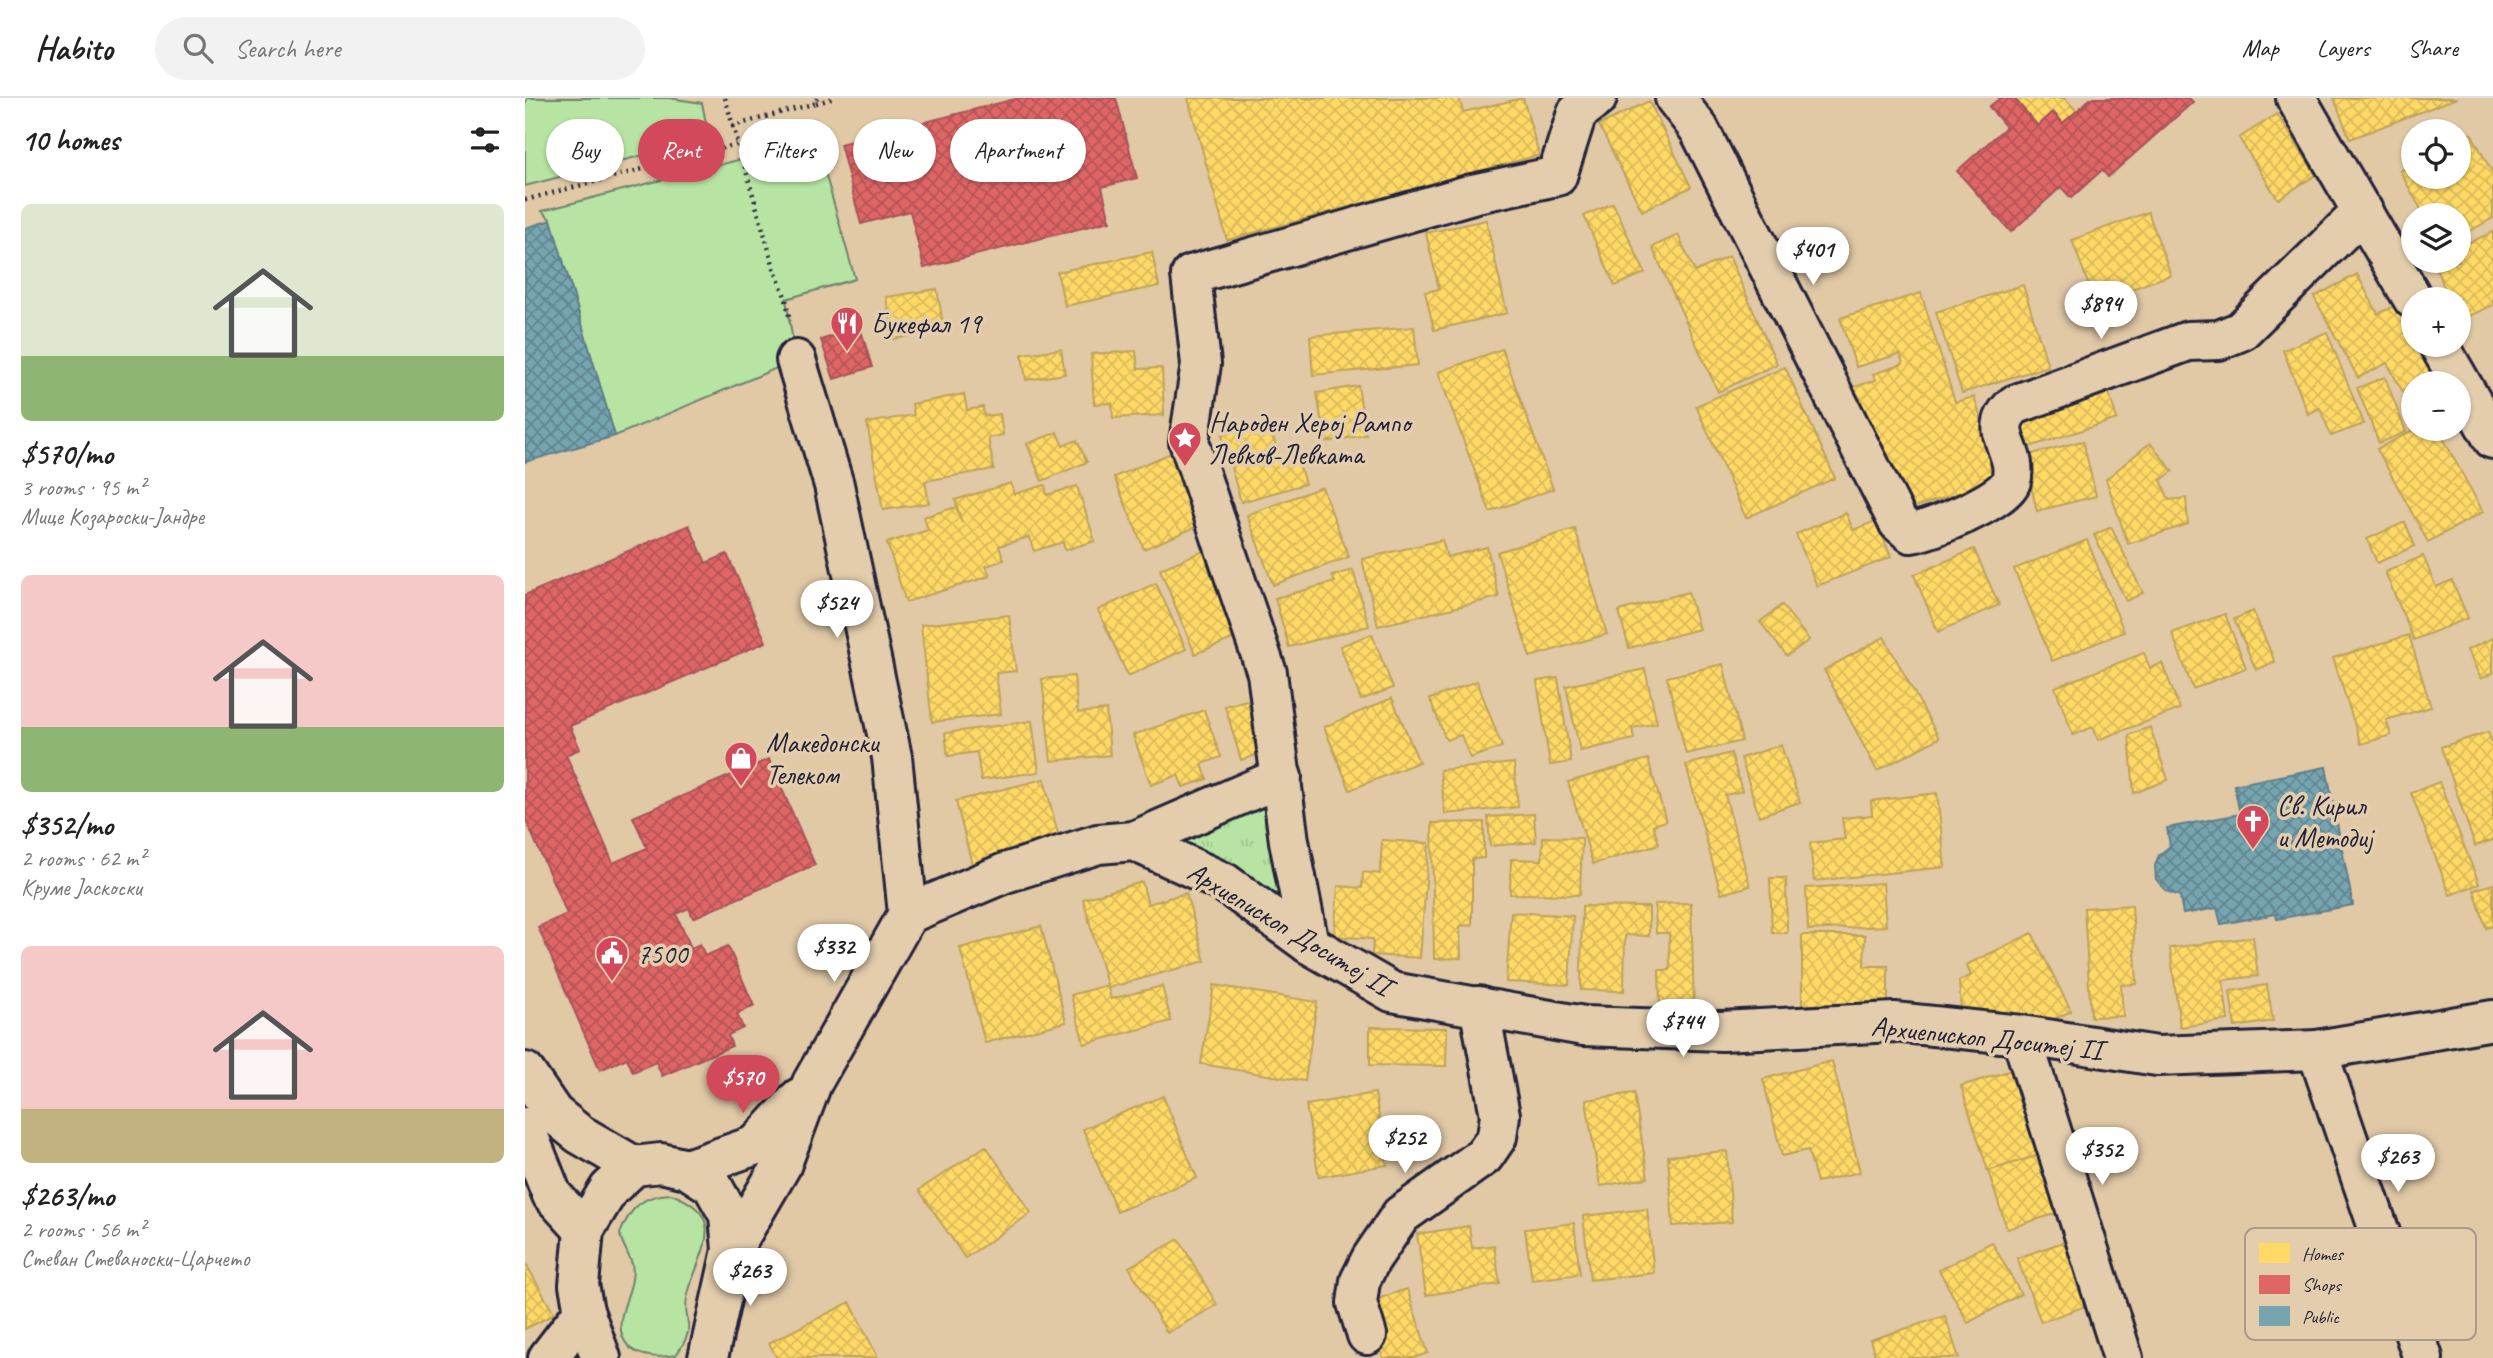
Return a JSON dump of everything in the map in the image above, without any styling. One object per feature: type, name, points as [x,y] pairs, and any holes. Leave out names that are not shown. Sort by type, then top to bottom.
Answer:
[{"type":"street","points":[[1309,944],[1289,841],[1266,673],[1189,442],[1201,364],[1191,275],[1472,194],[1557,176],[1577,113],[1597,98]]},
{"type":"street","points":[[1675,98],[1699,129],[1898,522],[1911,533],[1927,530],[2002,495],[2011,482],[2011,464],[2000,425],[2005,413],[2014,405],[2188,341],[2220,340],[2241,331],[2363,211]]},
{"type":"street","points":[[2296,98],[2406,287]]},
{"type":"street","points":[[2446,357],[2493,439]]},
{"type":"street","points":[[732,1250],[781,1166],[812,1083],[908,914],[892,757],[834,485],[796,360]]},
{"type":"street","points":[[1134,841],[1282,777]]},
{"type":"street","name":"Архиепископ Доситеј II","points":[[908,914],[1005,873],[1098,844],[1134,841],[1225,883],[1309,944],[1392,992],[1584,1026],[1722,1031],[1894,1022],[2021,1035],[2157,1056],[2317,1050],[2493,1020]]},
{"type":"street","points":[[1367,1335],[1357,1303],[1360,1281],[1371,1259],[1401,1214],[1484,1156],[1497,1138],[1500,1115],[1479,1006]]},
{"type":"street","points":[[2021,1035],[2123,1358]]},
{"type":"street","points":[[2317,1050],[2378,1228]]},
{"type":"street","points":[[525,1072],[553,1113],[579,1134],[634,1166]]},
{"type":"street","points":[[687,1169],[756,1145],[812,1083]]},
{"type":"street","points":[[525,1127],[552,1195],[584,1230]]},
{"type":"street","points":[[601,1358],[584,1311],[579,1286],[584,1230],[609,1189],[634,1166],[661,1163],[687,1169],[712,1185],[729,1214],[732,1250],[710,1357]]},
{"type":"street","points":[[548,1358],[584,1311]]},
{"type":"street","points":[[2417,1340],[2423,1358]]},
{"type":"path","points":[[725,98],[775,271],[786,299],[796,360]]},
{"type":"path","points":[[733,126],[835,98]]},
{"type":"path","points":[[525,200],[738,144]]},
{"type":"green space","points":[[528,98],[669,98],[702,103],[705,119],[638,119],[638,157],[624,160],[624,119],[546,119],[546,181],[525,186],[525,103]]},
{"type":"green space","points":[[739,160],[739,182],[828,182],[855,279],[786,299],[796,360],[615,436],[551,220],[542,211],[654,182],[725,182],[725,163]]},
{"type":"green space","points":[[1282,777],[1309,944],[1134,841]]},
{"type":"green space","points":[[671,1194],[690,1203],[701,1214],[706,1226],[706,1238],[687,1298],[687,1336],[676,1355],[664,1357],[640,1354],[630,1348],[623,1338],[621,1318],[633,1275],[632,1264],[620,1234],[628,1217],[638,1205],[652,1197]]},
{"type":"building: Homes","points":[[1188,98],[1459,98],[1463,112],[1523,98],[1539,155],[1227,240]]},
{"type":"building: Homes","points":[[2014,98],[2064,98],[2077,111],[2063,123],[2053,112],[2038,126]]},
{"type":"building: Homes","points":[[2334,98],[2457,98],[2401,119],[2350,139]]},
{"type":"building: Homes","points":[[1649,101],[1691,187],[1642,211],[1599,125]]},
{"type":"building: Homes","points":[[2277,114],[2316,175],[2278,199],[2239,138]]},
{"type":"building: Homes","points":[[2471,133],[2493,174],[2493,218],[2471,230],[2471,203],[2417,203],[2410,189],[2471,189]]},
{"type":"building: Homes","points":[[1613,203],[1645,273],[1615,286],[1584,216]]},
{"type":"building: Homes","points":[[2148,212],[2171,275],[2095,302],[2072,240]]},
{"type":"building: Homes","points":[[1486,220],[1507,313],[1434,330],[1425,292],[1439,289],[1426,233]]},
{"type":"building: Homes","points":[[2493,232],[2493,305],[2471,315],[2471,287],[2444,287],[2438,273],[2471,273],[2471,242]]},
{"type":"building: Homes","points":[[1678,235],[1695,272],[1729,256],[1777,364],[1718,392],[1652,247]]},
{"type":"building: Homes","points":[[1152,252],[1159,286],[1065,306],[1057,272]]},
{"type":"building: Homes","points":[[2357,274],[2378,314],[2396,305],[2401,314],[2401,357],[2424,357],[2431,371],[2401,371],[2401,388],[2387,363],[2358,378],[2314,297]]},
{"type":"building: Homes","points":[[2023,285],[2048,366],[1962,393],[1936,312]]},
{"type":"building: Homes","points":[[937,289],[944,330],[893,339],[886,297]]},
{"type":"building: Homes","points":[[1921,293],[1955,402],[1974,397],[2001,480],[1902,511],[1880,442],[1866,446],[1848,389],[1876,380],[1873,374],[1903,364],[1900,354],[1856,367],[1840,318]]},
{"type":"building: Homes","points":[[1414,327],[1418,365],[1313,375],[1310,336]]},
{"type":"building: Homes","points":[[2327,332],[2364,424],[2331,436],[2320,408],[2308,414],[2283,350]]},
{"type":"building: Homes","points":[[1061,349],[1065,374],[1026,380],[1022,354]]},
{"type":"building: Homes","points":[[1502,349],[1553,489],[1490,512],[1438,372]]},
{"type":"building: Homes","points":[[1136,351],[1138,369],[1162,368],[1164,415],[1113,418],[1112,403],[1094,404],[1091,354]]},
{"type":"building: Homes","points":[[1785,367],[1835,478],[1746,518],[1696,406]]},
{"type":"building: Homes","points":[[2385,377],[2401,419],[2401,434],[2379,443],[2357,388]]},
{"type":"building: Homes","points":[[1358,386],[1366,435],[1325,442],[1317,393]]},
{"type":"building: Homes","points":[[2108,390],[2117,419],[2029,447],[2020,419]]},
{"type":"building: Homes","points":[[964,394],[967,410],[983,407],[984,416],[1000,414],[1003,435],[988,438],[994,469],[925,481],[929,503],[883,510],[867,423],[914,415],[912,404]]},
{"type":"building: Homes","points":[[1269,422],[1281,465],[1298,460],[1305,484],[1241,502],[1222,435]]},
{"type":"building: Homes","points":[[1057,432],[1063,446],[1077,440],[1087,462],[1042,481],[1027,444]]},
{"type":"building: Homes","points":[[2401,436],[2401,441],[2445,441],[2483,512],[2428,542],[2377,449]]},
{"type":"building: Homes","points":[[2083,441],[2096,496],[2037,511],[2024,456]]},
{"type":"building: Homes","points":[[2150,443],[2173,471],[2161,480],[2169,500],[2186,498],[2188,524],[2128,544],[2106,479]]},
{"type":"building: Homes","points":[[1178,450],[1208,522],[1144,549],[1114,477]]},
{"type":"building: Homes","points":[[1011,483],[1014,494],[1045,485],[1047,495],[1077,486],[1095,541],[1065,550],[1063,542],[1034,551],[1029,537],[999,546],[1004,560],[986,566],[990,576],[906,602],[887,543],[928,530],[924,517],[956,507],[962,523],[955,500]]},
{"type":"building: Homes","points":[[1322,487],[1349,557],[1273,585],[1247,515]]},
{"type":"building: Homes","points":[[1846,513],[1853,530],[1876,521],[1891,557],[1817,586],[1796,534]]},
{"type":"building: Homes","points":[[2405,522],[2415,546],[2377,563],[2367,539]]},
{"type":"building: Homes","points":[[2111,527],[2143,593],[2126,601],[2094,535]]},
{"type":"building: Homes","points":[[1575,529],[1607,634],[1530,657],[1497,552]]},
{"type":"building: Homes","points":[[1442,540],[1447,557],[1487,547],[1499,597],[1378,626],[1362,559]]},
{"type":"building: Homes","points":[[2087,540],[2124,632],[2052,661],[2014,569]]},
{"type":"building: Homes","points":[[1208,549],[1243,635],[1195,654],[1160,569]]},
{"type":"building: Homes","points":[[1974,549],[1999,605],[1938,632],[1914,575]]},
{"type":"building: Homes","points":[[2423,556],[2436,587],[2452,580],[2468,618],[2414,640],[2385,572]]},
{"type":"building: Homes","points":[[1353,570],[1369,626],[1289,647],[1275,598],[1335,582],[1332,576]]},
{"type":"building: Homes","points":[[1156,583],[1186,649],[1128,676],[1098,610]]},
{"type":"building: Homes","points":[[1688,592],[1699,629],[1629,648],[1619,611]]},
{"type":"building: Homes","points":[[1782,605],[1809,640],[1787,656],[1760,622]]},
{"type":"building: Homes","points":[[2253,611],[2275,662],[2256,670],[2234,619]]},
{"type":"building: Homes","points":[[2225,614],[2246,668],[2193,689],[2172,633]]},
{"type":"building: Homes","points":[[1009,615],[1016,671],[996,673],[1001,714],[932,722],[921,625]]},
{"type":"building: Homes","points":[[1372,634],[1393,688],[1361,700],[1340,646]]},
{"type":"building: Homes","points":[[2409,635],[2431,707],[2386,720],[2391,735],[2361,744],[2333,658]]},
{"type":"building: Homes","points":[[1884,637],[1939,738],[1877,771],[1824,670]]},
{"type":"building: Homes","points":[[2493,638],[2493,673],[2481,679],[2467,650]]},
{"type":"building: Homes","points":[[2144,653],[2150,668],[2162,663],[2180,709],[2098,740],[2093,727],[2073,735],[2055,687]]},
{"type":"building: Homes","points":[[1723,664],[1742,741],[1686,754],[1667,677]]},
{"type":"building: Homes","points":[[1645,669],[1657,723],[1632,728],[1634,739],[1580,751],[1566,686]]},
{"type":"building: Homes","points":[[1074,676],[1078,713],[1106,710],[1110,755],[1051,761],[1042,679]]},
{"type":"building: Homes","points":[[1558,678],[1571,762],[1550,765],[1537,681]]},
{"type":"building: Homes","points":[[1477,681],[1502,747],[1470,758],[1461,735],[1446,740],[1430,699]]},
{"type":"building: Homes","points":[[1392,698],[1419,762],[1350,790],[1324,727]]},
{"type":"building: Homes","points":[[1247,700],[1262,753],[1241,760],[1225,706]]},
{"type":"building: Homes","points":[[1204,710],[1221,757],[1202,764],[1207,779],[1183,787],[1178,775],[1151,785],[1133,735]]},
{"type":"building: Homes","points":[[1032,721],[1039,772],[981,780],[977,752],[948,756],[945,733]]},
{"type":"building: Homes","points":[[2150,727],[2168,780],[2134,793],[2129,735]]},
{"type":"building: Homes","points":[[2488,732],[2493,746],[2493,840],[2475,846],[2441,747]]},
{"type":"building: Homes","points":[[1781,745],[1800,802],[1759,816],[1741,758]]},
{"type":"building: Homes","points":[[1731,753],[1742,791],[1725,795],[1750,886],[1721,894],[1686,765]]},
{"type":"building: Homes","points":[[1648,759],[1666,821],[1653,825],[1659,844],[1593,864],[1568,782]]},
{"type":"building: Homes","points":[[1514,763],[1518,807],[1445,814],[1440,770]]},
{"type":"building: Homes","points":[[1044,779],[1060,842],[972,864],[956,801]]},
{"type":"building: Homes","points":[[2439,782],[2479,884],[2450,895],[2411,793]]},
{"type":"building: Homes","points":[[1937,793],[1945,867],[1814,881],[1810,843],[1845,839],[1842,818],[1872,815],[1871,801]]},
{"type":"building: Homes","points":[[1534,814],[1536,842],[1490,846],[1488,817]]},
{"type":"building: Homes","points":[[1484,822],[1484,858],[1472,859],[1472,925],[1460,926],[1461,958],[1434,959],[1432,823]]},
{"type":"building: Homes","points":[[1543,837],[1582,838],[1580,895],[1510,894],[1511,859],[1542,860]]},
{"type":"building: Homes","points":[[1382,840],[1429,843],[1420,958],[1372,955],[1373,939],[1334,936],[1338,886],[1362,888],[1363,872],[1380,874]]},
{"type":"building: Homes","points":[[1770,878],[1786,878],[1787,933],[1772,933]]},
{"type":"building: Homes","points":[[1142,882],[1148,904],[1186,893],[1205,961],[1108,988],[1083,899]]},
{"type":"building: Homes","points":[[1883,883],[1886,926],[1808,930],[1806,888]]},
{"type":"building: Homes","points":[[2493,884],[2493,926],[2486,928],[2474,890]]},
{"type":"building: Homes","points":[[1691,903],[1694,1007],[1660,1008],[1659,970],[1670,970],[1669,933],[1656,933],[1655,904]]},
{"type":"building: Homes","points":[[2132,905],[2137,984],[2121,985],[2123,1016],[2091,1017],[2084,908]]},
{"type":"building: Homes","points":[[1582,906],[1649,907],[1649,936],[1625,935],[1624,991],[1581,990]]},
{"type":"building: Homes","points":[[1511,912],[1573,916],[1569,985],[1506,982]]},
{"type":"building: Homes","points":[[1041,926],[1066,1022],[985,1043],[960,948]]},
{"type":"building: Homes","points":[[2032,933],[2071,1011],[2036,1029],[2001,1016],[1961,1009],[1959,981],[1971,975],[1966,965]]},
{"type":"building: Homes","points":[[1802,935],[1865,935],[1864,966],[1888,966],[1888,1004],[1802,1005]]},
{"type":"building: Homes","points":[[2253,937],[2258,976],[2223,980],[2228,1020],[2180,1027],[2170,948]]},
{"type":"building: Homes","points":[[1107,985],[1111,999],[1162,986],[1171,1021],[1084,1044],[1071,995]]},
{"type":"building: Homes","points":[[1214,985],[1317,1002],[1305,1081],[1201,1064]]},
{"type":"building: Homes","points":[[2267,985],[2273,1021],[2235,1027],[2230,991]]},
{"type":"building: Homes","points":[[1370,1027],[1447,1028],[1446,1066],[1370,1065]]},
{"type":"building: Homes","points":[[1832,1061],[1860,1172],[1817,1182],[1808,1150],[1782,1156],[1763,1079]]},
{"type":"building: Homes","points":[[2015,1069],[2043,1154],[1988,1171],[1961,1086]]},
{"type":"building: Homes","points":[[1375,1093],[1387,1165],[1319,1177],[1306,1105]]},
{"type":"building: Homes","points":[[1634,1093],[1648,1178],[1600,1186],[1586,1100]]},
{"type":"building: Homes","points":[[1163,1096],[1197,1178],[1117,1212],[1083,1129]]},
{"type":"building: Homes","points":[[986,1146],[1031,1213],[965,1258],[919,1190]]},
{"type":"building: Homes","points":[[1727,1151],[1732,1222],[1673,1226],[1668,1156]]},
{"type":"building: Homes","points":[[2043,1154],[2060,1212],[2007,1229],[1988,1171]]},
{"type":"building: Homes","points":[[1647,1209],[1654,1273],[1590,1280],[1583,1216]]},
{"type":"building: Homes","points":[[1574,1223],[1580,1274],[1532,1280],[1525,1229]]},
{"type":"building: Homes","points":[[1469,1226],[1472,1248],[1494,1245],[1500,1284],[1426,1295],[1417,1234]]},
{"type":"building: Homes","points":[[1179,1239],[1217,1305],[1167,1333],[1129,1267]]},
{"type":"building: Homes","points":[[2072,1239],[2094,1303],[2041,1322],[2017,1258]]},
{"type":"building: Homes","points":[[1992,1242],[2021,1294],[1968,1323],[1939,1270]]},
{"type":"building: Homes","points":[[525,1262],[554,1314],[525,1329]]},
{"type":"building: Homes","points":[[1407,1289],[1428,1353],[1414,1358],[1383,1358],[1365,1303]]},
{"type":"building: Homes","points":[[850,1302],[878,1358],[777,1358],[769,1343]]},
{"type":"building: Homes","points":[[1945,1316],[1959,1358],[1876,1358],[1870,1340]]},
{"type":"building: Shops","points":[[1019,98],[1116,98],[1137,178],[1102,187],[1110,221],[924,268],[910,211],[861,224],[840,144],[853,141],[853,182],[936,182],[936,119]]},
{"type":"building: Shops","points":[[2000,98],[2014,98],[2038,126],[2053,112],[2063,123],[2091,98],[2189,98],[2193,102],[2108,177],[2102,170],[2071,198],[2061,187],[2011,232],[1957,171],[2006,127],[1989,107]]},
{"type":"building: Shops","name":"Букефал 19","points":[[860,327],[872,367],[834,379],[821,340]]},
{"type":"building: Shops","name":"Македонски Телеком","points":[[689,525],[706,563],[727,554],[766,642],[570,726],[580,749],[566,755],[613,863],[647,848],[633,817],[769,759],[815,865],[693,918],[689,908],[676,914],[691,948],[700,944],[705,956],[728,946],[754,1006],[737,1014],[743,1028],[728,1035],[732,1046],[662,1076],[656,1062],[633,1072],[627,1058],[600,1070],[538,927],[567,914],[525,818],[525,595]]},
{"type":"building: Public","points":[[551,220],[615,436],[525,462],[525,228]]},
{"type":"building: Public","name":"Св. Кирил и Методиј","points":[[2326,767],[2353,905],[2277,919],[2276,914],[2221,924],[2217,908],[2183,914],[2180,896],[2166,891],[2156,879],[2155,866],[2159,855],[2170,846],[2167,828],[2240,814],[2234,785]]},
{"type":"place","name":"Букефал 19","points":[[847,353]]},
{"type":"place","name":"Народен Херој Рампо Левков-Левката","points":[[1185,468]]},
{"type":"place","name":"Македонски Телеком","points":[[741,788]]},
{"type":"place","name":"Св. Кирил и Методиј","points":[[2253,851]]},
{"type":"place","name":"7500","points":[[612,983]]}]
